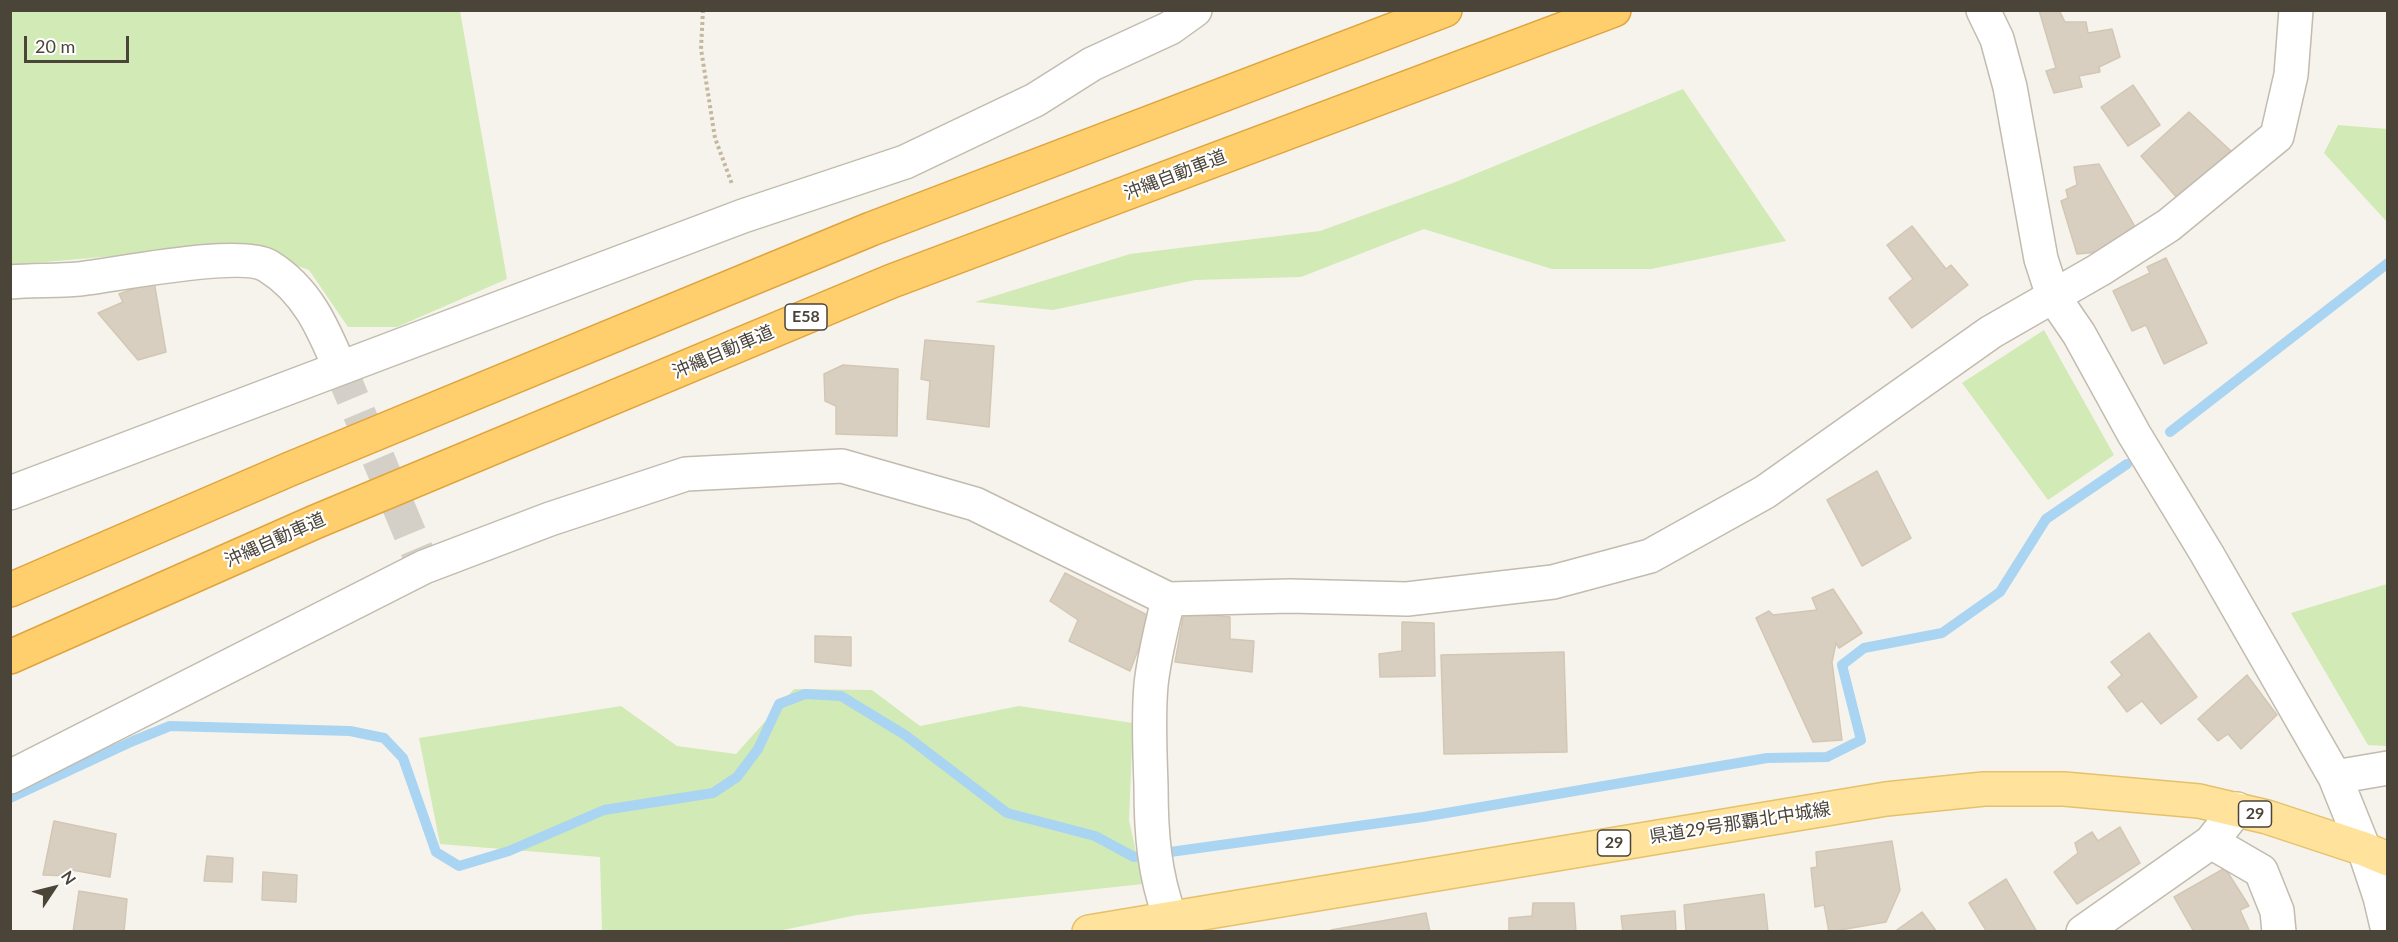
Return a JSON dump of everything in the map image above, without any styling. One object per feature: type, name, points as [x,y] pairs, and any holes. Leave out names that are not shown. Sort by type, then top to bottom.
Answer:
[{"type":"highway","points":[[10,590],[290,469],[871,229],[1445,10]]},
{"type":"highway","name":"沖縄自動車道","points":[[10,657],[315,522],[892,281],[1614,10]]},
{"type":"main road","name":"県道29号那覇北中城線","points":[[1089,932],[1886,799],[1973,790],[2064,789],[2199,801],[2266,817],[2376,854]]},
{"type":"street","points":[[10,493],[743,216],[905,162],[1035,100],[1092,64],[1170,28],[1195,10]]},
{"type":"street","points":[[1983,10],[1997,39],[2010,87],[2041,259],[2053,296],[2079,334],[2134,434],[2207,554],[2335,777],[2376,854],[2380,897],[2388,931]]},
{"type":"street","points":[[10,777],[424,567],[550,519],[686,474],[842,466],[975,504],[1168,599],[1290,596],[1407,599],[1553,582],[1650,556],[1765,492],[1991,332],[2099,270],[2169,225],[2277,136],[2291,75],[2296,10]]},
{"type":"street","points":[[10,282],[77,279],[231,259],[266,264],[294,285],[321,324],[340,368]]},
{"type":"street","points":[[1168,599],[1151,685],[1150,738],[1152,839],[1156,872],[1170,917]]},
{"type":"street","points":[[2335,777],[2388,768]]},
{"type":"street","points":[[2083,932],[2211,842],[2236,809]]},
{"type":"street","points":[[2211,842],[2261,871],[2277,911],[2279,932]]},
{"type":"path","points":[[703,10],[701,49],[715,138],[743,216]]},
{"type":"green space","points":[[11,11],[460,11],[507,279],[397,327],[348,327],[309,270],[239,245],[11,265]]},
{"type":"green space","points":[[1683,89],[1786,241],[1651,269],[1552,269],[1424,229],[1301,277],[1195,280],[1053,310],[975,302],[1130,254],[1320,231],[1453,183]]},
{"type":"green space","points":[[2338,125],[2387,129],[2387,222],[2324,153]]},
{"type":"green space","points":[[2044,330],[2114,455],[2048,500],[1962,383]]},
{"type":"green space","points":[[2388,584],[2387,746],[2368,745],[2291,613]]},
{"type":"green space","points":[[794,689],[872,690],[920,726],[1019,706],[1133,723],[1129,820],[1143,884],[857,915],[778,931],[602,931],[600,857],[440,844],[419,738],[621,706],[677,746],[736,754]]},
{"type":"building","points":[[2039,10],[2059,10],[2065,22],[2086,22],[2088,33],[2112,29],[2120,57],[2099,67],[2100,72],[2079,76],[2082,87],[2054,93],[2046,71],[2056,68]]},
{"type":"building","points":[[2133,85],[2160,125],[2128,146],[2101,107]]},
{"type":"building","points":[[2189,112],[2231,151],[2178,199],[2141,156]]},
{"type":"building","points":[[2099,164],[2137,230],[2099,252],[2077,254],[2061,201],[2068,198],[2066,190],[2077,185],[2074,167]]},
{"type":"building","points":[[1912,226],[1946,269],[1951,265],[1968,285],[1912,328],[1889,298],[1913,279],[1887,245]]},
{"type":"building","points":[[2166,258],[2207,343],[2164,364],[2146,325],[2132,331],[2113,291],[2150,273],[2147,267]]},
{"type":"building","points":[[154,281],[166,352],[138,360],[98,313],[123,302],[119,294]]},
{"type":"building","points":[[925,340],[994,346],[989,427],[927,419],[930,381],[921,379]]},
{"type":"building","points":[[843,365],[898,369],[897,436],[836,434],[836,406],[825,401],[824,374]]},
{"type":"building","points":[[1877,471],[1911,538],[1862,566],[1827,500]]},
{"type":"building","points":[[1065,573],[1151,617],[1130,671],[1069,641],[1078,620],[1050,601]]},
{"type":"building","points":[[1833,589],[1862,633],[1839,648],[1836,643],[1832,662],[1842,740],[1813,742],[1756,618],[1769,611],[1773,615],[1817,610],[1812,598]]},
{"type":"building","points":[[1184,612],[1230,617],[1230,639],[1254,641],[1252,672],[1175,662]]},
{"type":"building","points":[[1402,622],[1434,623],[1435,676],[1380,677],[1379,654],[1402,651]]},
{"type":"building","points":[[2149,633],[2197,697],[2161,724],[2142,701],[2127,712],[2108,687],[2122,675],[2111,662]]},
{"type":"building","points":[[815,636],[851,637],[851,666],[815,662]]},
{"type":"building","points":[[1564,652],[1567,752],[1444,754],[1441,655]]},
{"type":"building","points":[[2247,675],[2277,715],[2241,749],[2228,734],[2218,741],[2198,719]]},
{"type":"building","points":[[54,821],[116,834],[110,877],[72,870],[70,876],[43,875]]},
{"type":"building","points":[[2120,827],[2140,863],[2077,904],[2054,872],[2078,853],[2075,843],[2092,832],[2098,841]]},
{"type":"building","points":[[1892,841],[1900,890],[1886,922],[1829,932],[1824,905],[1815,907],[1811,868],[1817,867],[1816,852]]},
{"type":"building","points":[[207,856],[233,858],[232,882],[204,881]]},
{"type":"building","points":[[2225,868],[2249,906],[2240,910],[2250,932],[2194,932],[2174,897]]},
{"type":"building","points":[[263,872],[297,875],[296,902],[262,900]]},
{"type":"building","points":[[2006,879],[2037,932],[1987,932],[1969,903]]},
{"type":"building","points":[[79,891],[127,899],[124,932],[73,932]]},
{"type":"building","points":[[1764,894],[1768,932],[1686,932],[1684,905]]},
{"type":"building","points":[[1533,903],[1574,903],[1576,932],[1509,932],[1509,918],[1532,916]]},
{"type":"building","points":[[1675,911],[1676,932],[1623,932],[1621,916]]},
{"type":"building","points":[[1922,912],[1937,932],[1894,932]]},
{"type":"building","points":[[1426,913],[1430,932],[1331,930]]},
{"type":"waterway","points":[[2170,432],[2388,263]]},
{"type":"waterway","points":[[10,798],[170,726],[350,731],[384,738],[403,758],[436,852],[459,866],[509,851],[604,810],[713,793],[737,777],[758,749],[779,704],[805,694],[841,696],[905,735],[1007,813],[1095,836],[1134,857],[1423,817],[1767,758],[1827,757],[1861,740],[1842,665],[1864,648],[1942,633],[2000,592],[2046,519],[2127,464]]},
{"type":"tunnel","points":[[340,368],[424,567]]}]
